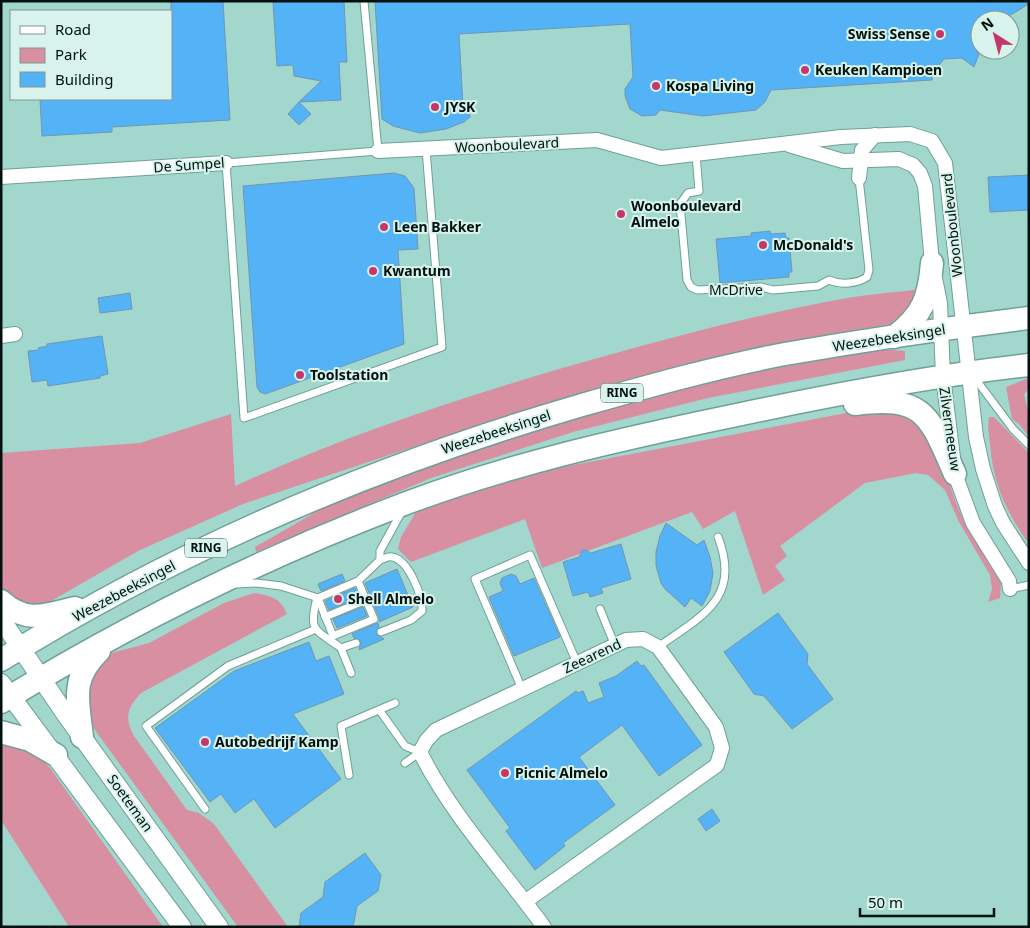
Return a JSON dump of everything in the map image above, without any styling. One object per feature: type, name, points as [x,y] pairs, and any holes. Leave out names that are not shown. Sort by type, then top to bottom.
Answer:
[{"type":"main road","points":[[894,337],[912,324],[929,293],[932,263]]},
{"type":"main road","name":"Weezebeeksingel","points":[[1,660],[100,602],[200,551],[314,499],[397,465],[477,437],[648,386],[783,354],[941,329],[1029,318]]},
{"type":"main road","name":"RING","points":[[5,694],[41,679],[112,638],[216,584],[321,537],[406,503],[510,469],[660,431],[809,400],[970,371],[1029,365]]},
{"type":"main road","points":[[809,400],[848,405],[884,401],[904,403],[922,412],[934,428],[955,474]]},
{"type":"main road","points":[[1,602],[12,611],[24,616],[44,615],[100,602]]},
{"type":"main road","points":[[82,737],[76,701],[82,671],[112,638]]},
{"type":"main road","points":[[1,732],[30,740],[56,755]]},
{"type":"street","name":"Woonboulevard","points":[[378,152],[597,140],[661,158],[875,135],[910,134],[922,136],[932,141],[945,162],[970,371]]},
{"type":"street","points":[[859,178],[862,150],[875,135]]},
{"type":"street","name":"Woonboulevard","points":[[784,144],[834,159],[899,158],[913,165],[920,174],[925,186],[932,263],[940,303],[943,376]]},
{"type":"street","name":"De Sumpel","points":[[1,177],[226,163]]},
{"type":"street","name":"Zilvermeeuw","points":[[970,371],[976,437],[983,469],[1003,523],[1029,563]]},
{"type":"street","name":"Zilvermeeuw","points":[[943,376],[955,474],[973,523],[1009,581],[1010,589]]},
{"type":"street","name":"Soeteman","points":[[1,619],[82,737],[219,927]]},
{"type":"street","name":"Zeearend","points":[[420,752],[426,741],[436,730],[626,640],[643,639],[658,647]]},
{"type":"street","points":[[526,901],[717,765],[722,748],[716,727],[658,647]]},
{"type":"street","points":[[5,694],[56,755],[182,927]]},
{"type":"street","points":[[420,752],[440,788],[483,849],[526,901],[544,927]]},
{"type":"lane","points":[[364,1],[378,152]]},
{"type":"lane","points":[[226,163],[244,418],[442,347],[426,149]]},
{"type":"lane","name":"De Sumpel","points":[[226,163],[378,152]]},
{"type":"lane","name":"McDrive","points":[[696,154],[699,191],[688,194],[680,204],[687,280],[691,287],[697,290],[760,287],[773,290],[818,286],[829,280],[837,284],[867,278],[869,270],[859,178]]},
{"type":"lane","points":[[970,371],[1013,429],[1029,445]]},
{"type":"lane","points":[[380,560],[380,550],[406,503]]},
{"type":"lane","points":[[658,647],[716,603],[724,585],[725,570],[724,551],[718,537]]},
{"type":"lane","points":[[522,689],[475,579],[530,555],[577,664]]},
{"type":"lane","points":[[216,584],[257,583],[281,586],[318,598],[358,581],[380,560],[391,556],[400,560],[412,576],[423,602],[422,611],[411,620],[382,632]]},
{"type":"lane","points":[[318,598],[333,636],[374,619],[358,581]]},
{"type":"lane","points":[[1010,589],[1029,585]]},
{"type":"lane","points":[[318,598],[312,619],[316,629],[341,648],[351,673]]},
{"type":"lane","points":[[326,617],[366,600]]},
{"type":"lane","points":[[600,609],[615,646]]},
{"type":"lane","points":[[205,809],[146,726],[228,666],[316,629]]},
{"type":"lane","points":[[341,648],[356,643]]},
{"type":"lane","points":[[349,775],[341,726],[395,703]]},
{"type":"lane","points":[[380,711],[405,746],[420,752]]},
{"type":"lane","points":[[405,763],[420,752]]},
{"type":"green space","points":[[924,289],[918,306],[891,324],[807,338],[633,378],[506,416],[243,504],[138,551],[46,604],[22,602],[1,591],[1,453],[140,443],[231,414],[235,486],[316,451],[398,421],[566,367],[772,313],[852,297]]},
{"type":"green space","points":[[881,349],[905,351],[905,360],[708,398],[573,432],[431,478],[256,552],[255,547],[337,500],[421,468],[549,425],[629,402],[733,376]]},
{"type":"green space","points":[[1029,378],[1029,389],[1024,394],[1029,416],[1029,437],[1020,425],[1012,419],[1006,387]]},
{"type":"green space","points":[[877,410],[896,413],[919,423],[941,458],[964,522],[1001,583],[1000,598],[988,602],[992,589],[990,575],[959,522],[945,490],[928,475],[916,473],[865,483],[780,546],[787,556],[775,566],[785,580],[763,595],[735,511],[703,529],[692,512],[542,568],[525,519],[411,562],[398,549],[401,537],[417,510],[547,470],[846,413]]},
{"type":"green space","points":[[989,417],[994,417],[1029,453],[1029,544],[1007,509],[994,472],[988,431]]},
{"type":"green space","points":[[254,593],[275,599],[282,604],[287,614],[141,693],[130,708],[128,718],[134,736],[187,810],[199,813],[214,824],[288,927],[238,927],[87,719],[90,675],[108,654],[149,643],[224,603]]},
{"type":"green space","points":[[1,739],[37,754],[50,768],[163,927],[69,927],[1,820]]},
{"type":"building","points":[[171,1],[223,1],[230,120],[112,127],[112,132],[42,136],[40,100],[172,100]]},
{"type":"building","points":[[273,1],[344,1],[347,62],[339,62],[341,100],[299,102],[321,81],[294,76],[293,65],[277,66]]},
{"type":"building","points":[[375,1],[1029,1],[1029,4],[1019,10],[970,10],[970,60],[977,60],[974,67],[962,58],[944,59],[932,74],[932,80],[771,90],[765,102],[756,110],[703,116],[660,110],[656,115],[642,116],[630,109],[625,96],[625,89],[633,77],[630,24],[459,34],[463,106],[469,109],[470,117],[464,122],[446,129],[420,133],[393,126],[382,119]]},
{"type":"building","points":[[299,102],[311,114],[299,125],[288,114]]},
{"type":"building","points":[[394,173],[405,176],[414,188],[418,249],[398,250],[404,344],[265,394],[260,392],[257,387],[243,186]]},
{"type":"building","points":[[1029,175],[1029,210],[990,212],[988,177]]},
{"type":"building","points":[[770,231],[771,234],[785,233],[786,238],[789,238],[792,272],[789,272],[789,277],[720,283],[716,239],[751,236],[751,233]]},
{"type":"building","points":[[130,293],[132,309],[100,313],[98,298]]},
{"type":"building","points":[[102,336],[108,374],[100,376],[100,378],[48,386],[47,380],[32,382],[28,351],[39,350],[38,348],[47,346],[47,344]]},
{"type":"building","points":[[666,523],[697,545],[704,540],[713,573],[710,591],[702,606],[691,598],[685,607],[661,583],[656,566],[656,552]]},
{"type":"building","points":[[621,544],[631,579],[601,588],[603,593],[590,597],[588,592],[573,596],[563,562],[579,557],[583,549],[591,553]]},
{"type":"building","points":[[397,569],[413,607],[379,622],[379,617],[365,583]]},
{"type":"building","points":[[342,574],[345,581],[321,591],[318,584]]},
{"type":"building","points":[[511,574],[516,576],[520,584],[534,578],[560,637],[514,656],[489,597],[503,591],[500,583],[502,578]]},
{"type":"building","points":[[355,588],[359,597],[329,610],[325,601]]},
{"type":"building","points":[[363,607],[367,616],[337,628],[333,619]]},
{"type":"building","points":[[778,613],[808,654],[807,664],[833,699],[792,729],[764,696],[754,694],[724,652]]},
{"type":"building","points":[[378,623],[379,627],[376,634],[384,639],[359,650],[361,641],[354,638],[352,634]]},
{"type":"building","points":[[309,642],[316,661],[329,656],[344,694],[293,714],[341,779],[275,828],[254,799],[235,813],[221,794],[210,802],[155,728],[234,671]]},
{"type":"building","points":[[637,661],[641,666],[644,665],[702,745],[659,776],[622,725],[579,757],[615,805],[563,843],[565,846],[535,870],[506,831],[510,828],[467,770],[576,691],[578,693],[583,691],[588,703],[604,697],[599,683],[616,676]]},
{"type":"building","points":[[712,809],[720,821],[706,831],[698,819]]},
{"type":"building","points":[[365,853],[381,875],[378,891],[357,906],[353,927],[299,927],[301,913],[323,897],[325,882]]},
{"type":"place","name":"Swiss Sense","points":[[940,34]]},
{"type":"place","name":"Keuken Kampioen","points":[[805,70]]},
{"type":"place","name":"Kospa Living","points":[[656,86]]},
{"type":"place","name":"JYSK","points":[[435,107]]},
{"type":"place","name":"Woonboulevard Almelo","points":[[621,214]]},
{"type":"place","name":"Leen Bakker","points":[[384,227]]},
{"type":"place","name":"McDonald's","points":[[763,245]]},
{"type":"place","name":"Kwantum","points":[[373,271]]},
{"type":"place","name":"Toolstation","points":[[300,375]]},
{"type":"place","name":"Shell Almelo","points":[[338,599]]},
{"type":"place","name":"Autobedrijf Kamp","points":[[205,742]]},
{"type":"place","name":"Picnic Almelo","points":[[505,773]]}]
